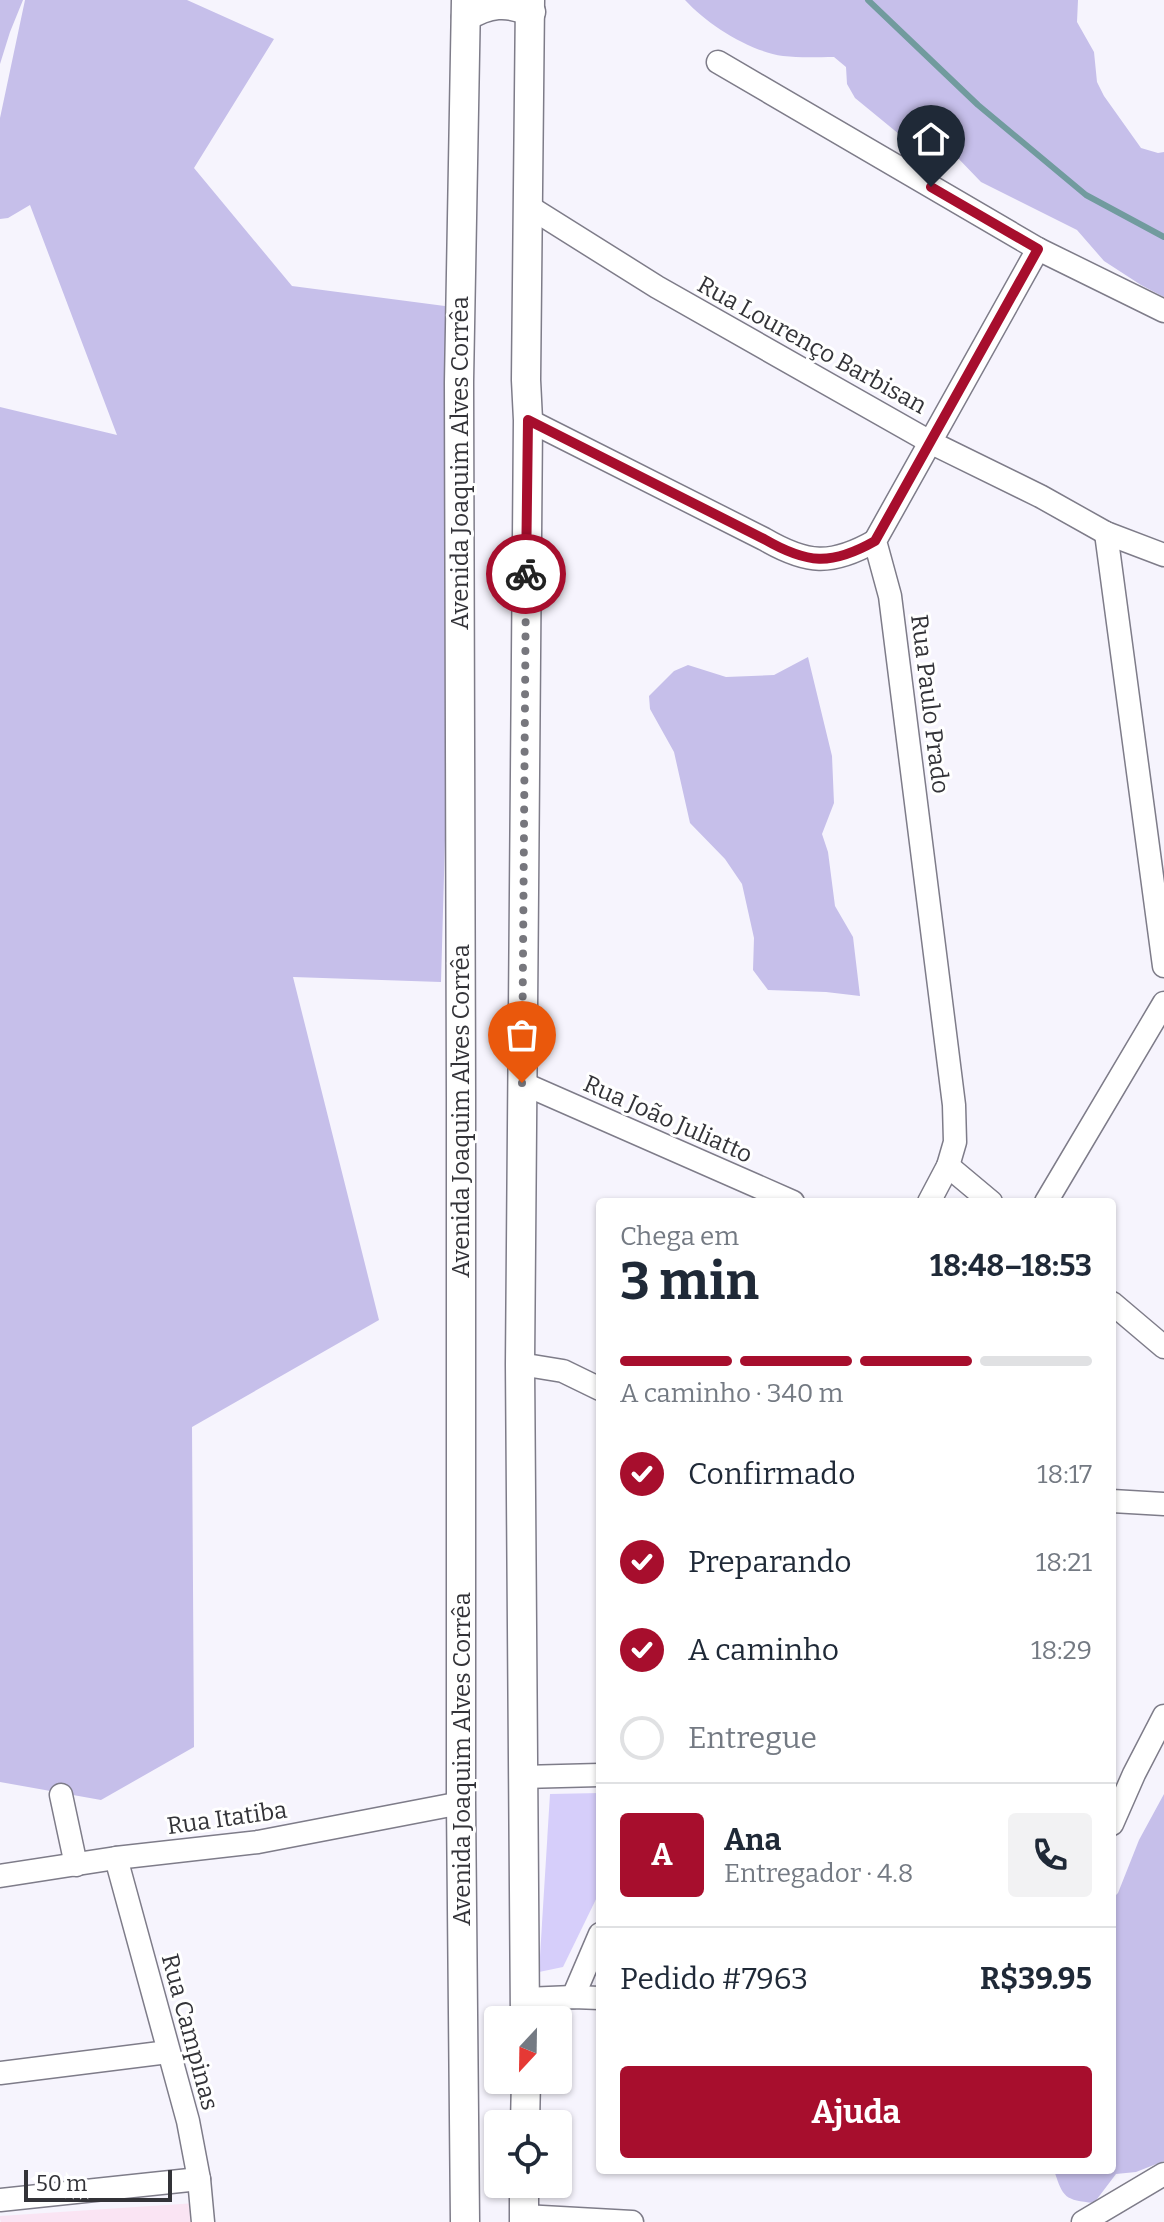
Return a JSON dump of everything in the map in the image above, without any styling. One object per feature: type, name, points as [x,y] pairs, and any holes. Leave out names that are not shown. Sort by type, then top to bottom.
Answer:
[{"type":"main road","points":[[466,8],[504,4],[530,6],[520,1364],[525,2006]]},
{"type":"main road","name":"Avenida Joaquim Alves Corrêa","points":[[465,2222],[461,1803],[459,382],[466,8]]},
{"type":"main road","points":[[524,2198],[524,2219]]},
{"type":"street","points":[[718,62],[1038,249],[1164,311]]},
{"type":"street","name":"Rua Lourenço Barbisan","points":[[528,206],[657,287],[932,443],[1040,496],[1106,533],[1164,555]]},
{"type":"street","points":[[528,420],[789,553],[810,559],[852,554],[875,541],[1038,249]]},
{"type":"street","points":[[1106,533],[1164,966]]},
{"type":"street","name":"Rua Paulo Prado","points":[[875,541],[890,596],[954,1105],[955,1142],[948,1166],[931,1198]]},
{"type":"street","points":[[1048,1198],[1164,1003]]},
{"type":"street","name":"Rua João Juliatto","points":[[522,1083],[784,1198]]},
{"type":"street","points":[[948,1166],[986,1198]]},
{"type":"street","points":[[1116,1306],[1164,1347]]},
{"type":"street","points":[[520,1364],[563,1371],[596,1387]]},
{"type":"street","points":[[1116,1501],[1164,1504]]},
{"type":"street","points":[[1116,1806],[1123,1774],[1164,1716]]},
{"type":"street","points":[[522,1777],[596,1775]]},
{"type":"street","points":[[61,1795],[76,1865]]},
{"type":"street","name":"Rua Itatiba","points":[[0,1876],[116,1858],[258,1842],[461,1803]]},
{"type":"street","name":"Rua Campinas","points":[[116,1858],[188,2121],[203,2222]]},
{"type":"street","points":[[573,1997],[596,1943]]},
{"type":"street","points":[[540,2006],[573,1997],[596,1998]]},
{"type":"street","points":[[0,2073],[168,2052]]},
{"type":"street","points":[[1083,2222],[1164,2174]]},
{"type":"street","points":[[0,2200],[199,2179]]},
{"type":"street","points":[[524,2219],[632,2222]]},
{"type":"shaded area","points":[[0,0],[23,0],[0,64]]},
{"type":"shaded area","points":[[25,0],[187,0],[274,39],[194,168],[292,286],[460,308],[441,982],[293,977],[379,1320],[192,1427],[194,1747],[101,1800],[0,1782],[0,407],[117,435],[30,205],[8,218],[0,219],[0,118]]},
{"type":"shaded area","points":[[685,0],[1078,0],[1077,22],[1094,52],[1097,82],[1104,96],[1141,148],[1164,152],[1164,297],[1104,261],[1077,230],[981,182],[955,155],[936,154],[905,139],[855,98],[847,84],[846,67],[834,57],[783,56],[757,49],[705,19]]},
{"type":"shaded area","points":[[808,657],[832,756],[834,803],[822,834],[828,852],[835,906],[853,937],[860,996],[768,990],[753,970],[754,938],[742,884],[725,859],[690,823],[674,752],[650,709],[649,696],[674,671],[688,665],[726,677],[774,675]]},
{"type":"shaded area","points":[[596,1793],[596,1899],[563,1967],[539,1972],[550,1794]]},
{"type":"shaded area","points":[[1164,1794],[1164,2161],[1136,2172],[1116,2174],[1116,1895],[1139,1840]]},
{"type":"shaded area","points":[[1055,2174],[1116,2174],[1094,2203],[1071,2199],[1060,2187]]},
{"type":"shaded area","points":[[196,2203],[197,2222],[1,2222],[0,2219],[0,2216]]},
{"type":"waterway","points":[[868,0],[978,105],[1086,195],[1164,237]]},
{"type":"way so far","points":[[522,1083],[526,574]]},
{"type":"route","points":[[526,574],[528,420],[789,553],[810,559],[833,558],[852,554],[875,541],[1038,249],[931,187]]}]
